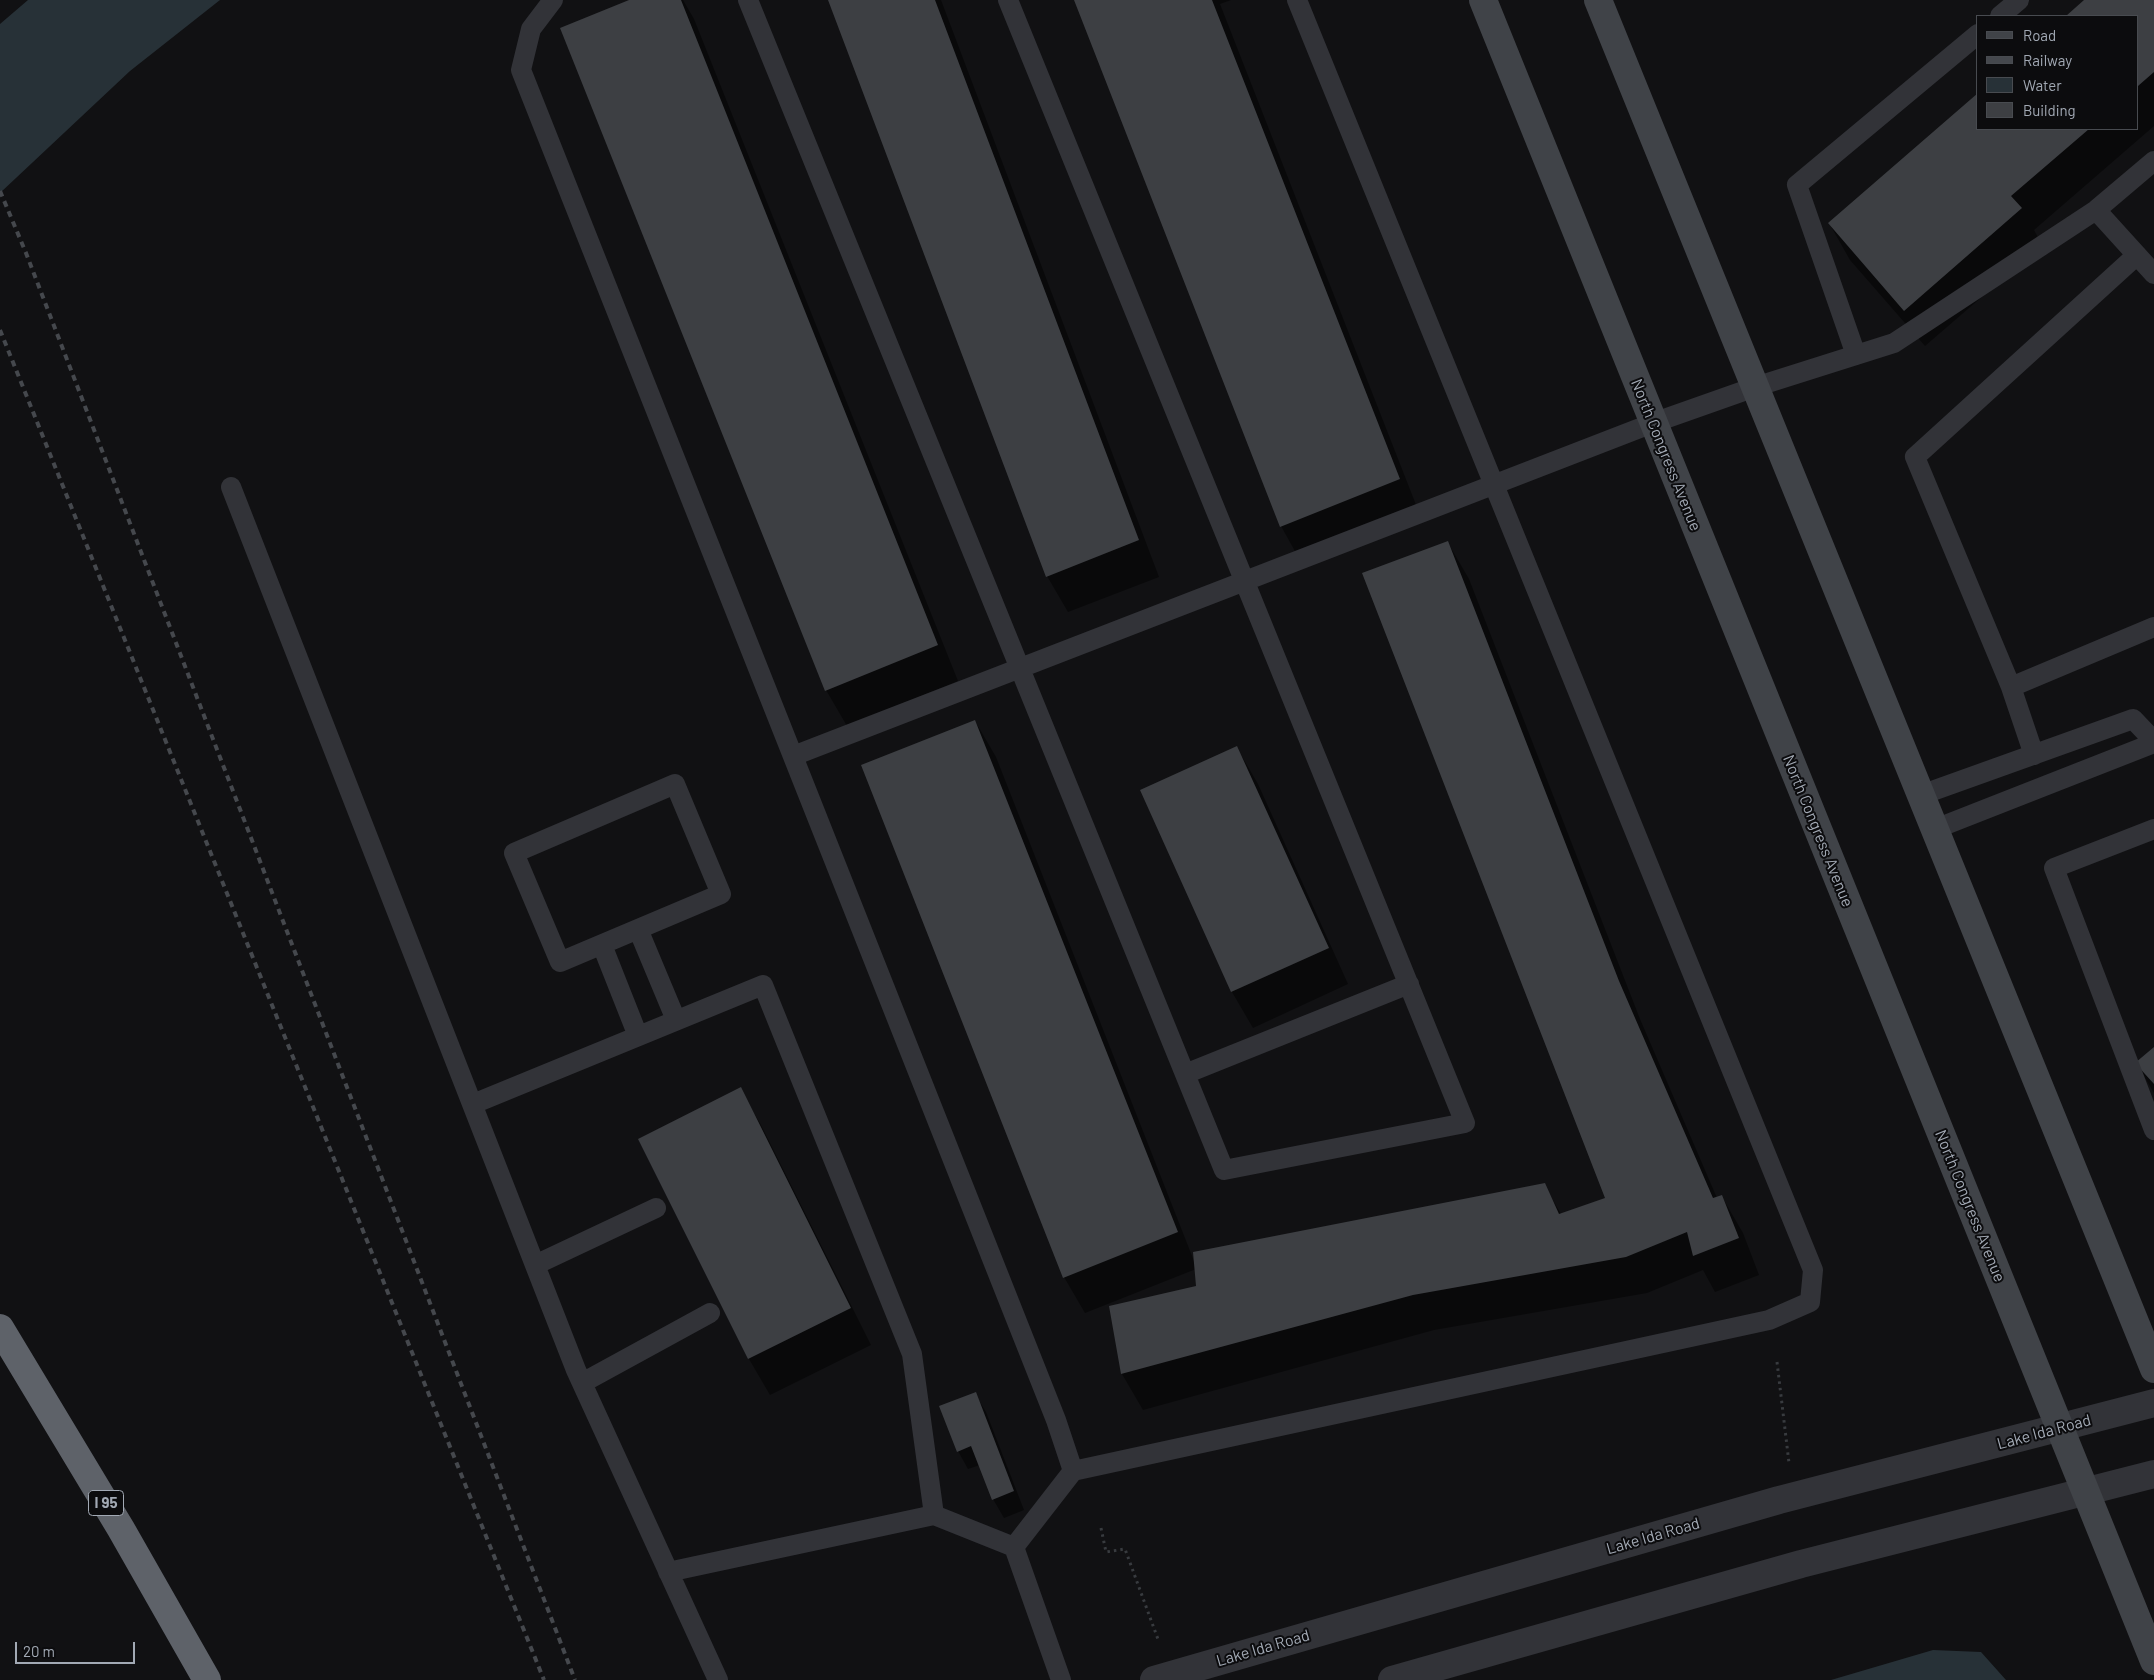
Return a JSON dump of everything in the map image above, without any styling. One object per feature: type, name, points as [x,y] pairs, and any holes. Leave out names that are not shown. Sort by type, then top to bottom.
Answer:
[{"type":"highway","name":"I 95","points":[[0,1328],[121,1529],[207,1680]]},
{"type":"main road","name":"North Congress Avenue","points":[[1482,0],[2154,1661]]},
{"type":"main road","points":[[1598,0],[2154,1370]]},
{"type":"street","name":"Lake Ida Road","points":[[1154,1680],[1779,1500],[2154,1403]]},
{"type":"street","points":[[1392,1680],[1801,1564],[2154,1474]]},
{"type":"lane","points":[[553,0],[531,29],[521,70],[1056,1420],[1073,1471]]},
{"type":"lane","points":[[748,0],[1224,1170],[1465,1123],[1008,0]]},
{"type":"lane","points":[[1014,1547],[1073,1471],[1769,1320],[1810,1302],[1812,1270],[1297,0]]},
{"type":"lane","points":[[2001,15],[2019,0]]},
{"type":"lane","points":[[1856,355],[1797,185],[1976,36]]},
{"type":"lane","points":[[793,756],[1654,423],[1755,387],[1894,343],[2096,210],[2154,161]]},
{"type":"lane","points":[[2096,210],[2154,274]]},
{"type":"lane","points":[[2034,755],[2011,687],[1915,457],[2137,255]]},
{"type":"lane","points":[[231,487],[582,1383],[718,1680]]},
{"type":"lane","points":[[2011,687],[2154,627]]},
{"type":"lane","points":[[1922,796],[2133,719],[2154,742],[1935,829]]},
{"type":"lane","points":[[675,784],[721,894],[638,929],[560,962],[514,853],[675,784]]},
{"type":"lane","points":[[2154,829],[2054,868],[2154,1130]]},
{"type":"lane","points":[[638,929],[676,1020]]},
{"type":"lane","points":[[602,945],[638,1036]]},
{"type":"lane","points":[[1185,1074],[1409,984]]},
{"type":"lane","points":[[473,1104],[763,985],[912,1354],[934,1515]]},
{"type":"lane","points":[[535,1265],[656,1208]]},
{"type":"lane","points":[[582,1383],[710,1313]]},
{"type":"lane","points":[[668,1572],[934,1515],[1014,1547],[1061,1680]]},
{"type":"path","points":[[1777,1362],[1789,1463]]},
{"type":"path","points":[[1101,1528],[1106,1552],[1125,1549],[1159,1642]]},
{"type":"water","points":[[28,0],[220,0],[130,71],[0,193],[0,24]]},
{"type":"water","points":[[1933,1650],[1981,1652],[2006,1680],[1831,1680]]},
{"type":"building","points":[[629,0],[681,0],[938,645],[825,691],[560,28]]},
{"type":"building","points":[[828,0],[935,0],[1139,540],[1046,577]]},
{"type":"building","points":[[1074,0],[1212,0],[1400,479],[1280,527]]},
{"type":"building","points":[[2084,0],[2154,0],[2154,72],[2139,85],[2139,15],[2067,15]]},
{"type":"building","points":[[1976,95],[1976,130],[2088,130],[2011,196],[2022,208],[1904,311],[1828,223]]},
{"type":"building","points":[[1448,541],[1619,981],[1713,1198],[1722,1195],[1739,1238],[1693,1256],[1687,1232],[1626,1257],[1413,1295],[1121,1374],[1109,1306],[1196,1286],[1193,1252],[1545,1183],[1559,1214],[1605,1198],[1362,573]]},
{"type":"building","points":[[975,720],[1178,1232],[1063,1278],[861,765]]},
{"type":"building","points":[[1237,746],[1329,948],[1231,992],[1140,790]]},
{"type":"building","points":[[2154,1047],[2154,1084],[2135,1063]]},
{"type":"building","points":[[741,1087],[851,1308],[748,1359],[638,1139]]},
{"type":"building","points":[[976,1392],[1014,1491],[992,1500],[971,1446],[957,1452],[939,1406]]},
{"type":"railway","points":[[0,191],[26,253],[575,1680]]},
{"type":"railway","points":[[0,330],[544,1680]]}]
